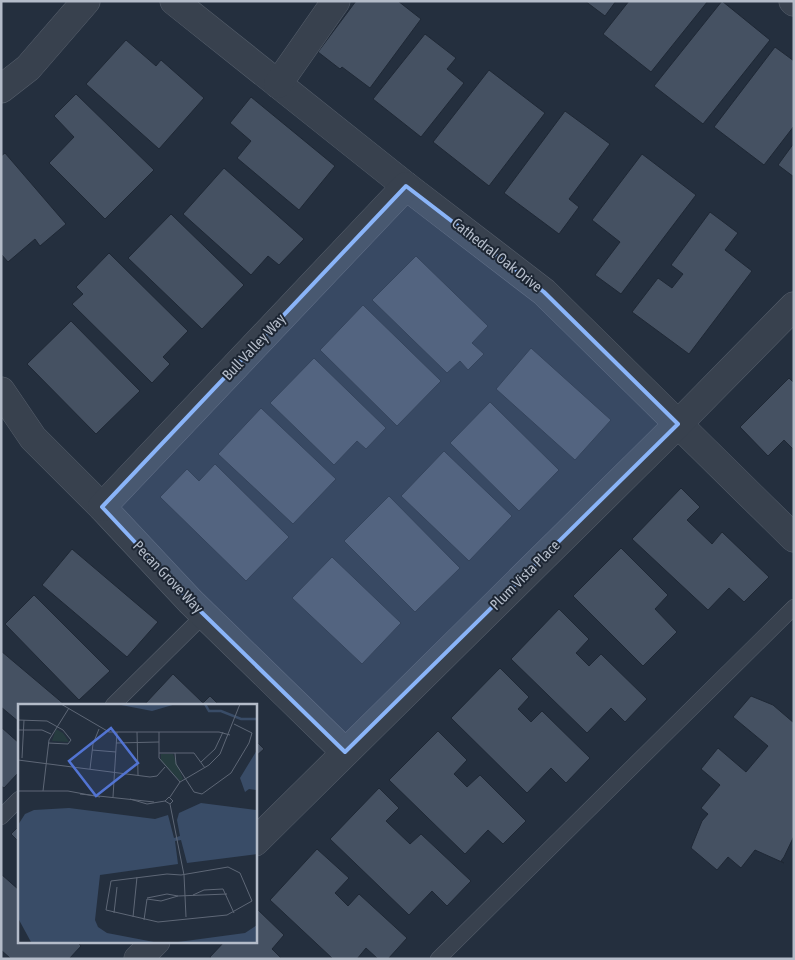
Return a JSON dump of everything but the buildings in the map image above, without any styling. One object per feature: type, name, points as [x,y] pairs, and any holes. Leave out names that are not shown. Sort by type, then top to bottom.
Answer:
[{"type":"street","points":[[1,89],[28,68],[86,1]]},
{"type":"street","name":"Cathedral Oak Drive","points":[[174,1],[406,186],[544,292],[794,538]]},
{"type":"street","points":[[278,84],[336,1]]},
{"type":"street","name":"Bull Valley Way","points":[[102,507],[406,186]]},
{"type":"street","name":"Plum Vista Place","points":[[256,841],[678,424],[794,306]]},
{"type":"street","name":"Pecan Grove Way","points":[[1,391],[33,438],[102,507],[204,615],[345,752]]},
{"type":"street","points":[[138,959],[155,942]]},
{"type":"lane","points":[[438,959],[794,606]]},
{"type":"lane","points":[[114,704],[204,615]]},
{"type":"lane","points":[[1,817],[18,800]]},
{"type":"highlighted area","points":[[406,186],[544,292],[678,424],[345,752],[190,601],[102,507]]}]
